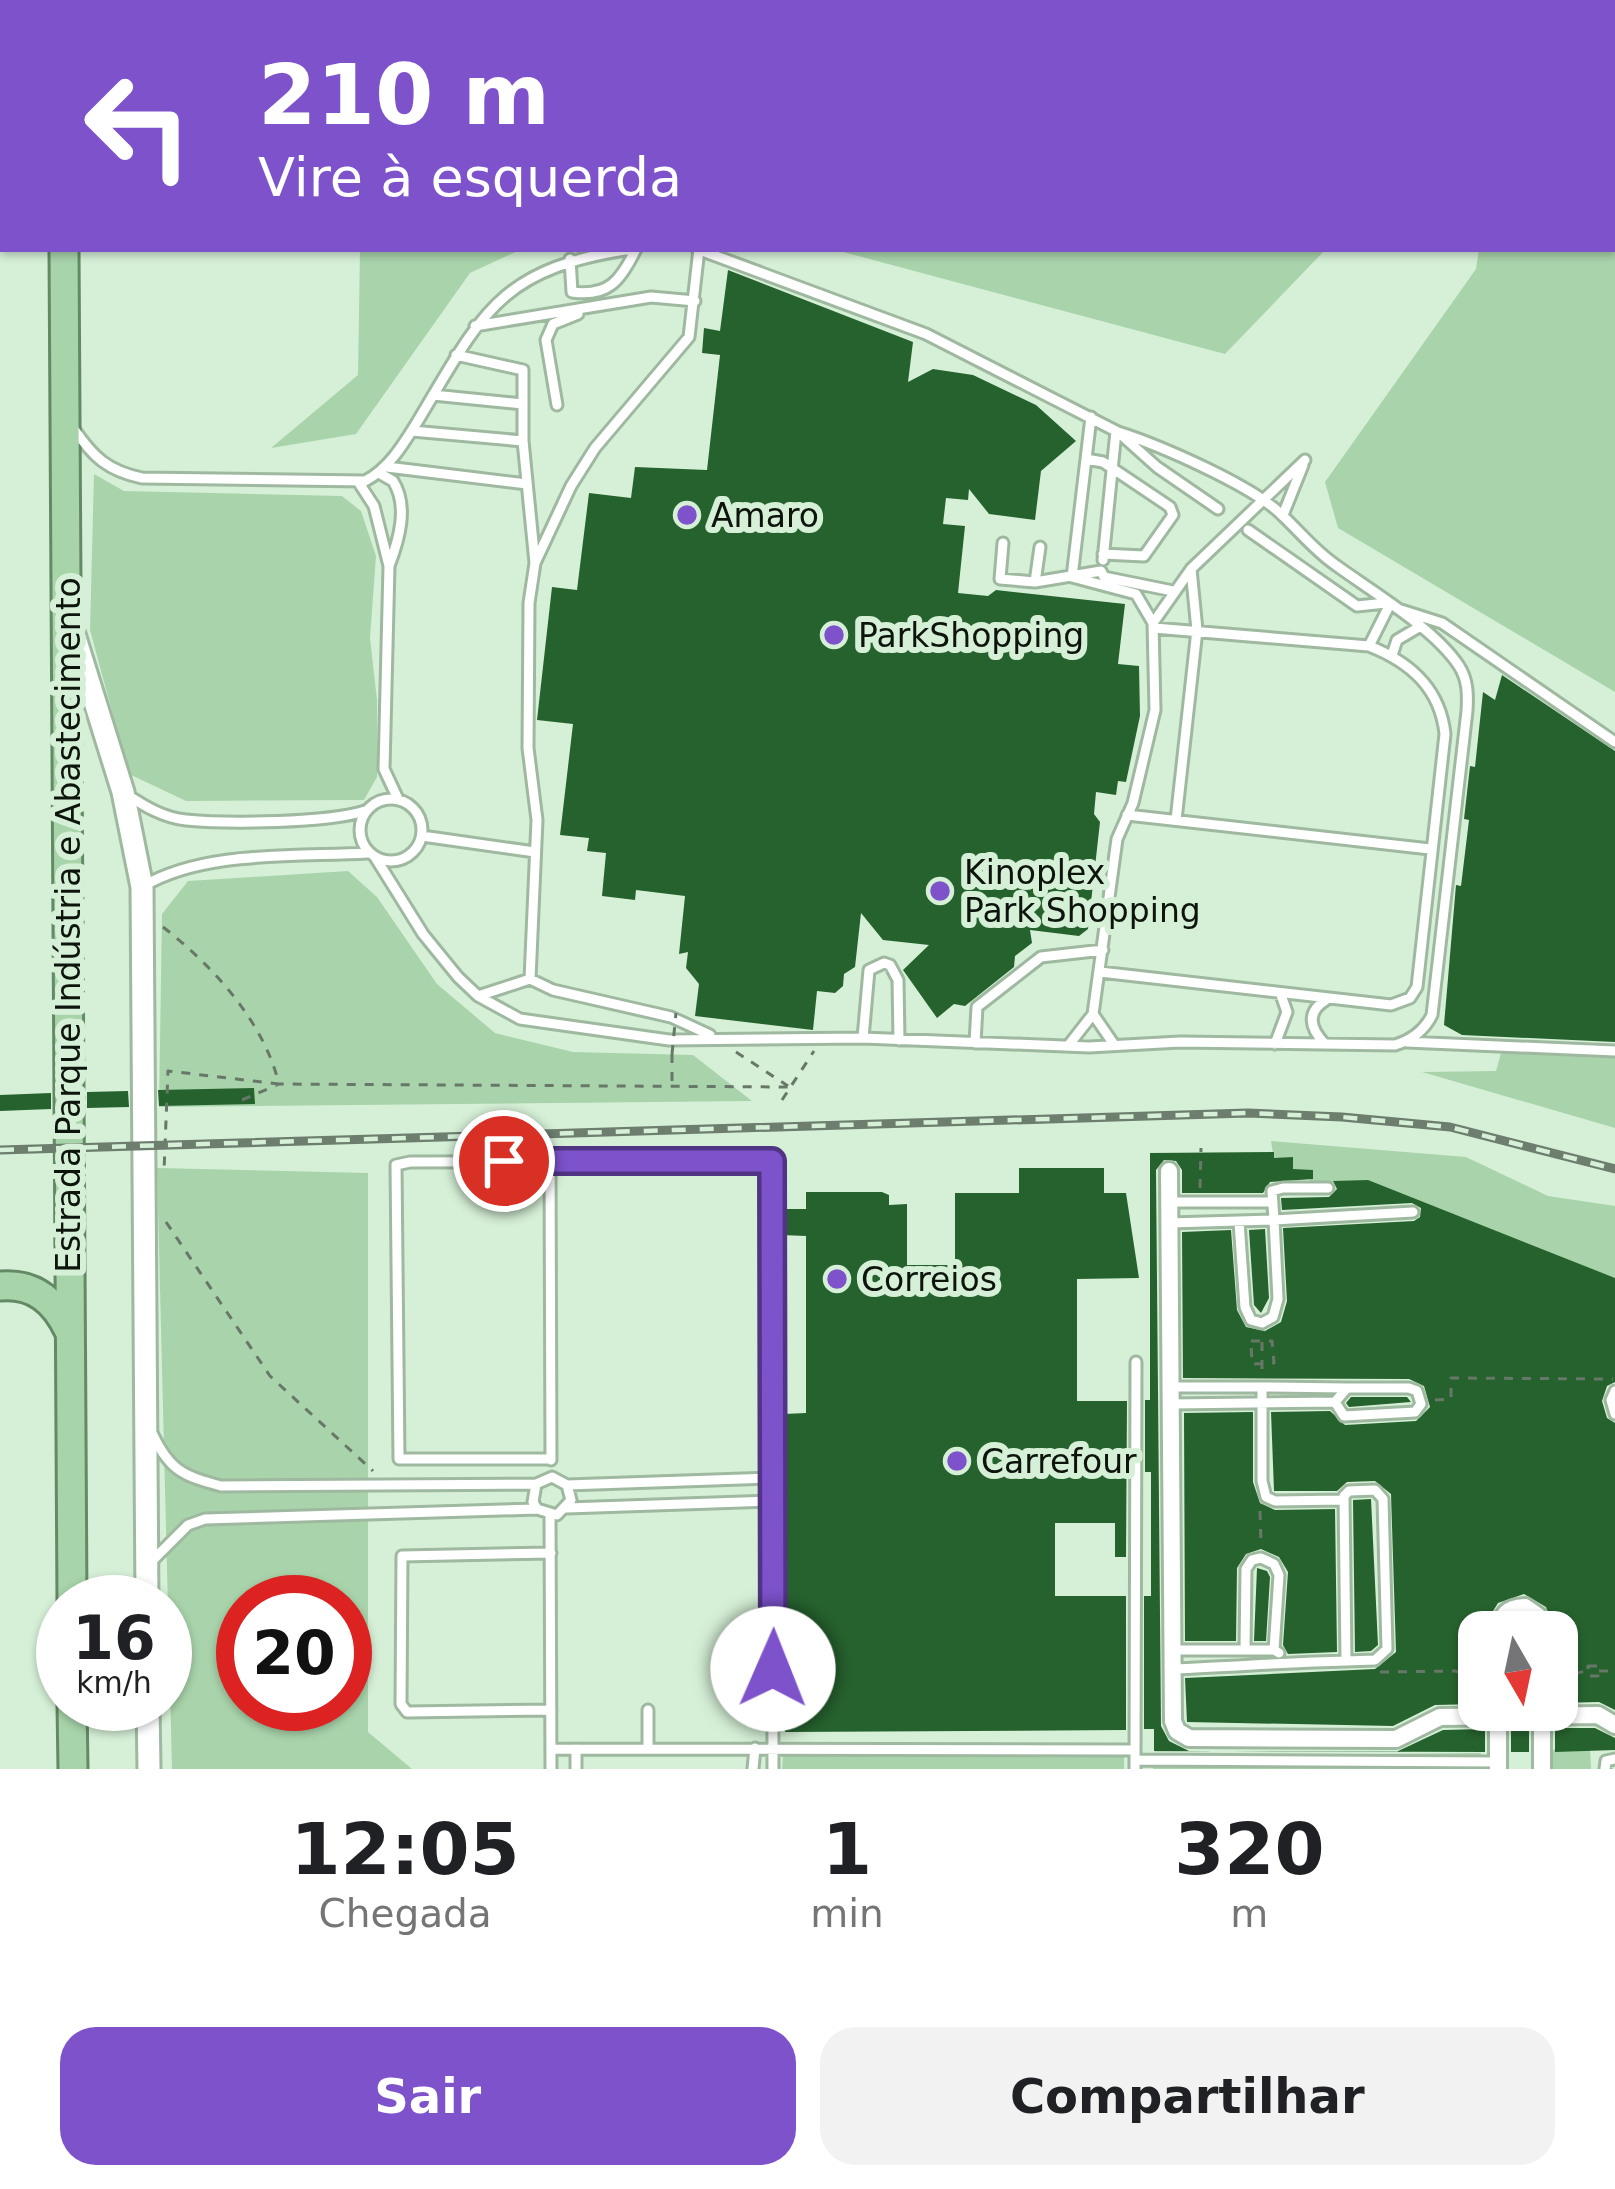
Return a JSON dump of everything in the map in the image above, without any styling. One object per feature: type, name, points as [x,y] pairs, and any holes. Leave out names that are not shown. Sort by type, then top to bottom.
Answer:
[{"type":"highway","name":"Estrada Parque Indústria e Abastecimento","points":[[64,252],[72,1575]]},
{"type":"highway","points":[[0,1286],[28,1288],[46,1297],[61,1312],[69,1331]]},
{"type":"highway","points":[[72,1731],[73,1769]]},
{"type":"street","points":[[67,613],[123,792],[142,887],[146,1575]]},
{"type":"street","points":[[1169,1171],[1174,1726],[1190,1738],[1396,1739],[1432,1719],[1458,1717]]},
{"type":"street","points":[[1578,1714],[1598,1715],[1615,1725]]},
{"type":"street","points":[[148,1731],[149,1769]]},
{"type":"street","points":[[1498,1731],[1498,1766]]},
{"type":"street","points":[[1542,1731],[1542,1769]]},
{"type":"lane","points":[[68,420],[90,452],[123,474],[359,483],[383,470],[475,326],[514,288],[569,259],[614,252]]},
{"type":"lane","points":[[569,259],[572,292],[607,290],[619,280],[632,252]]},
{"type":"lane","points":[[535,563],[571,486],[595,448],[684,345],[695,301],[698,252]]},
{"type":"lane","points":[[706,252],[926,334],[1117,432],[1218,508]]},
{"type":"lane","points":[[557,405],[546,340],[561,319],[651,297],[695,301]]},
{"type":"lane","points":[[475,326],[589,310]]},
{"type":"lane","points":[[456,355],[521,368],[535,563],[528,748],[537,820],[530,979]]},
{"type":"lane","points":[[433,394],[523,404]]},
{"type":"lane","points":[[1072,577],[1091,417]]},
{"type":"lane","points":[[412,430],[523,441]]},
{"type":"lane","points":[[1068,1046],[1093,1014],[1117,839],[1155,710],[1154,626],[1137,589],[1104,577],[1101,571],[1117,432]]},
{"type":"lane","points":[[1117,432],[1166,449],[1283,515],[1310,547],[1419,626],[1460,667],[1468,692],[1432,1015],[1426,1027],[1406,1042]]},
{"type":"lane","points":[[1086,458],[1113,468],[1170,507],[1173,519],[1144,556],[1103,554]]},
{"type":"lane","points":[[1154,626],[1191,569],[1305,460],[1283,515]]},
{"type":"lane","points":[[383,470],[527,484]]},
{"type":"lane","points":[[383,470],[393,481],[402,506],[389,566]]},
{"type":"lane","points":[[359,483],[374,506],[389,566],[386,778],[359,827],[371,855],[423,934],[478,996],[520,1019],[668,1040],[863,1038],[1068,1046],[1406,1042],[1615,1051]]},
{"type":"lane","points":[[1248,530],[1358,606],[1389,605],[1442,623],[1615,742]]},
{"type":"lane","points":[[1003,542],[998,577],[1036,582],[1101,571]]},
{"type":"lane","points":[[1036,582],[1040,547]]},
{"type":"lane","points":[[1176,820],[1197,630],[1191,569]]},
{"type":"lane","points":[[1072,577],[1173,591]]},
{"type":"lane","points":[[1369,646],[1389,605]]},
{"type":"lane","points":[[1100,973],[1391,1005],[1410,998],[1417,987],[1445,734],[1441,705],[1413,672],[1392,655],[1369,646],[1154,626]]},
{"type":"lane","points":[[1392,655],[1397,640],[1419,626]]},
{"type":"lane","points":[[1441,705],[1458,702],[1468,692]]},
{"type":"lane","points":[[142,887],[164,873],[200,864],[371,855],[389,861],[404,858],[422,836],[421,821],[414,808],[398,799],[386,778]]},
{"type":"lane","points":[[123,792],[184,820],[340,819],[398,799]]},
{"type":"lane","points":[[1127,815],[1430,849]]},
{"type":"lane","points":[[422,836],[535,852]]},
{"type":"lane","points":[[975,1043],[977,1007],[1038,959],[1102,950]]},
{"type":"lane","points":[[863,1038],[869,970],[884,963],[898,980],[899,1040]]},
{"type":"lane","points":[[478,996],[530,979],[553,990],[674,1015],[715,1037]]},
{"type":"lane","points":[[1275,1044],[1287,1012],[1281,995]]},
{"type":"lane","points":[[1325,1044],[1311,1018],[1326,1000]]},
{"type":"lane","points":[[1093,1014],[1113,1043]]},
{"type":"lane","points":[[668,1040],[674,1015]]},
{"type":"lane","points":[[550,1161],[552,1477]]},
{"type":"lane","points":[[551,1459],[399,1459],[396,1165],[772,1161],[773,1769]]},
{"type":"lane","points":[[1239,1222],[1245,1307],[1251,1320],[1262,1323],[1273,1317],[1278,1299],[1272,1191],[1328,1188]]},
{"type":"lane","points":[[1170,1202],[1273,1202]]},
{"type":"lane","points":[[1170,1222],[1412,1212]]},
{"type":"lane","points":[[1135,1760],[1136,1363]]},
{"type":"lane","points":[[1262,1387],[1266,1497],[1276,1501],[1343,1500]]},
{"type":"lane","points":[[1171,1396],[1262,1387],[1408,1388],[1417,1391],[1421,1400],[1415,1412],[1344,1416],[1335,1402]]},
{"type":"lane","points":[[1615,1387],[1611,1400],[1615,1414]]},
{"type":"lane","points":[[1171,1396],[1263,1403],[1335,1402],[1347,1388]]},
{"type":"lane","points":[[148,1425],[166,1461],[200,1481],[221,1486],[536,1484],[552,1477]]},
{"type":"lane","points":[[552,1477],[567,1485],[773,1478]]},
{"type":"lane","points":[[536,1484],[532,1492],[537,1509]]},
{"type":"lane","points":[[567,1485],[571,1500],[567,1508]]},
{"type":"lane","points":[[1173,1660],[1270,1666],[1288,1660],[1346,1661],[1381,1658],[1388,1642],[1382,1496],[1375,1490],[1349,1491],[1343,1500],[1346,1661]]},
{"type":"lane","points":[[550,1516],[567,1508],[773,1501]]},
{"type":"lane","points":[[146,1567],[174,1536],[205,1519],[537,1509],[550,1516]]},
{"type":"lane","points":[[550,1516],[551,1769]]},
{"type":"lane","points":[[551,1553],[408,1554],[402,1560],[401,1708],[407,1712],[551,1710]]},
{"type":"lane","points":[[1245,1650],[1246,1569],[1252,1560],[1261,1558],[1274,1564],[1279,1575],[1274,1650]]},
{"type":"lane","points":[[1173,1660],[1245,1650],[1274,1650],[1288,1660]]},
{"type":"lane","points":[[648,1710],[648,1748]]},
{"type":"lane","points":[[753,1769],[755,1748]]},
{"type":"lane","points":[[551,1749],[773,1748],[1498,1766]]},
{"type":"lane","points":[[576,1749],[576,1769]]},
{"type":"lane","points":[[1605,1769],[1606,1761],[1615,1759]]},
{"type":"path","points":[[142,920],[156,922],[184,944],[253,1021],[272,1053],[279,1084]]},
{"type":"path","points":[[673,1084],[674,1015]]},
{"type":"path","points":[[715,1037],[790,1087]]},
{"type":"path","points":[[782,1100],[823,1038]]},
{"type":"path","points":[[164,1175],[168,1071],[279,1084],[790,1087]]},
{"type":"path","points":[[242,1100],[279,1084]]},
{"type":"path","points":[[1200,1202],[1201,1148]]},
{"type":"path","points":[[162,1217],[270,1376],[374,1473],[376,1484]]},
{"type":"path","points":[[1251,1341],[1262,1341],[1272,1341],[1274,1363],[1252,1364],[1251,1341]]},
{"type":"path","points":[[1262,1341],[1262,1387]]},
{"type":"path","points":[[1251,1352],[1273,1352]]},
{"type":"path","points":[[1421,1400],[1451,1399],[1451,1378],[1612,1378],[1615,1387]]},
{"type":"path","points":[[1261,1558],[1263,1491]]},
{"type":"path","points":[[1578,1673],[1588,1671],[1588,1666],[1615,1671]]},
{"type":"path","points":[[1373,1672],[1458,1673]]},
{"type":"green space","points":[[360,252],[516,252],[470,273],[356,434],[271,448],[358,375]]},
{"type":"green space","points":[[843,252],[1323,252],[1225,354]]},
{"type":"green space","points":[[1479,252],[1615,252],[1615,692],[1338,528],[1325,482],[1476,269]]},
{"type":"green space","points":[[94,474],[124,491],[342,496],[361,511],[376,556],[370,638],[377,700],[377,777],[364,800],[186,801],[129,774],[90,630]]},
{"type":"green space","points":[[348,871],[377,897],[437,984],[495,1033],[573,1052],[693,1055],[752,1101],[159,1107],[162,914],[188,881]]},
{"type":"green space","points":[[1615,1051],[1615,1128],[1422,1072],[1496,1071],[1501,1053]]},
{"type":"green space","points":[[1271,1141],[1466,1157],[1548,1196],[1615,1206],[1615,1281],[1364,1182],[1310,1182],[1308,1172],[1289,1172],[1274,1159]]},
{"type":"green space","points":[[157,1168],[368,1173],[368,1575],[216,1575],[216,1731],[368,1731],[412,1769],[172,1769],[171,1731],[192,1731],[192,1575],[167,1575]]},
{"type":"green space","points":[[1590,1747],[1591,1769],[1549,1769],[1549,1754],[1556,1748]]},
{"type":"green space","points":[[1481,1753],[1481,1769],[1153,1769],[1154,1756]]},
{"type":"green space","points":[[783,1756],[1124,1756],[1124,1769],[782,1769]]},
{"type":"building","name":"ParkShopping","points":[[728,270],[913,342],[908,382],[933,369],[973,375],[1036,405],[1076,441],[1041,471],[1035,520],[989,514],[969,489],[968,500],[946,498],[943,524],[965,526],[958,593],[988,596],[996,590],[1125,604],[1118,664],[1139,666],[1140,716],[1126,782],[1118,781],[1116,795],[1096,792],[1094,814],[1100,822],[1088,929],[1079,936],[1030,930],[1032,943],[1015,956],[1014,967],[965,1006],[954,1004],[937,1018],[903,970],[929,945],[883,940],[861,913],[855,967],[844,974],[843,986],[835,993],[817,991],[813,1030],[695,1016],[699,984],[686,968],[688,952],[679,954],[685,896],[636,890],[635,900],[602,896],[606,853],[587,851],[589,838],[560,835],[573,724],[537,720],[552,587],[577,590],[589,493],[631,498],[635,467],[707,470],[720,355],[702,353],[704,328],[720,331]]},
{"type":"building","points":[[1502,675],[1615,751],[1615,1042],[1462,1035],[1444,1025],[1456,885],[1461,886],[1469,820],[1464,819],[1470,766],[1475,767],[1483,692],[1495,700]]},
{"type":"building","points":[[254,1088],[255,1104],[159,1106],[158,1090]]},
{"type":"building","points":[[128,1091],[129,1107],[87,1108],[87,1092]]},
{"type":"building","points":[[51,1093],[51,1109],[0,1111],[0,1095]]},
{"type":"building","points":[[1274,1152],[1274,1158],[1293,1157],[1293,1169],[1313,1170],[1313,1179],[1270,1182],[1263,1193],[1182,1193],[1182,1170],[1176,1161],[1164,1160],[1156,1170],[1161,1726],[1169,1741],[1189,1751],[1154,1751],[1154,1729],[1144,1729],[1144,1596],[1151,1596],[1151,1472],[1145,1472],[1145,1400],[1150,1400],[1150,1153]]},
{"type":"building","name":"Carrefour","points":[[1019,1168],[1104,1168],[1104,1193],[1126,1193],[1139,1278],[1077,1279],[1077,1401],[1127,1401],[1126,1557],[1115,1557],[1115,1523],[1055,1523],[1055,1596],[1126,1596],[1126,1730],[785,1732],[784,1414],[806,1413],[806,1236],[781,1235],[781,1209],[806,1209],[806,1192],[882,1192],[889,1195],[889,1205],[907,1204],[907,1265],[955,1265],[955,1193],[1019,1193]]},
{"type":"building","points":[[1368,1180],[1615,1278],[1615,1382],[1607,1386],[1602,1401],[1607,1418],[1615,1423],[1615,1710],[1599,1702],[1578,1702],[1578,1611],[1547,1611],[1524,1594],[1498,1603],[1493,1611],[1458,1611],[1458,1704],[1435,1705],[1393,1726],[1187,1722],[1185,1678],[1375,1669],[1396,1652],[1391,1494],[1375,1481],[1347,1482],[1337,1491],[1274,1491],[1271,1412],[1330,1411],[1345,1425],[1416,1421],[1430,1407],[1424,1386],[1409,1379],[1183,1378],[1182,1232],[1231,1230],[1237,1310],[1246,1327],[1265,1331],[1281,1322],[1287,1301],[1283,1228],[1420,1217],[1421,1208],[1412,1203],[1282,1210],[1281,1198],[1329,1197],[1337,1189],[1333,1181]]},
{"type":"building","points":[[1265,1229],[1269,1298],[1261,1313],[1254,1305],[1249,1230]]},
{"type":"building","points":[[1351,1397],[1407,1397],[1411,1402],[1349,1407],[1346,1403]]},
{"type":"building","points":[[1253,1412],[1253,1482],[1260,1503],[1275,1510],[1335,1509],[1337,1652],[1288,1654],[1283,1645],[1288,1572],[1279,1557],[1261,1549],[1246,1554],[1237,1568],[1236,1641],[1185,1641],[1184,1413]]},
{"type":"building","points":[[1371,1499],[1378,1645],[1371,1651],[1355,1652],[1353,1500]]},
{"type":"building","points":[[1257,1568],[1270,1577],[1266,1641],[1254,1641]]},
{"type":"building","points":[[1595,1728],[1615,1738],[1615,1750],[1555,1752],[1555,1731]]},
{"type":"building","points":[[1443,1730],[1458,1730],[1485,1731],[1485,1752],[1397,1752]]},
{"type":"building","points":[[1511,1731],[1529,1731],[1529,1752],[1511,1752]]},
{"type":"railway","points":[[0,1150],[1248,1113],[1450,1127],[1615,1169]]},
{"type":"place","name":"Amaro","points":[[687,515]]},
{"type":"place","name":"ParkShopping","points":[[834,635]]},
{"type":"place","name":"Kinoplex Park Shopping","points":[[940,891]]},
{"type":"place","name":"Correios","points":[[837,1279]]},
{"type":"place","name":"Carrefour","points":[[957,1461]]},
{"type":"route","points":[[504,1161],[772,1161],[773,1669]]}]
